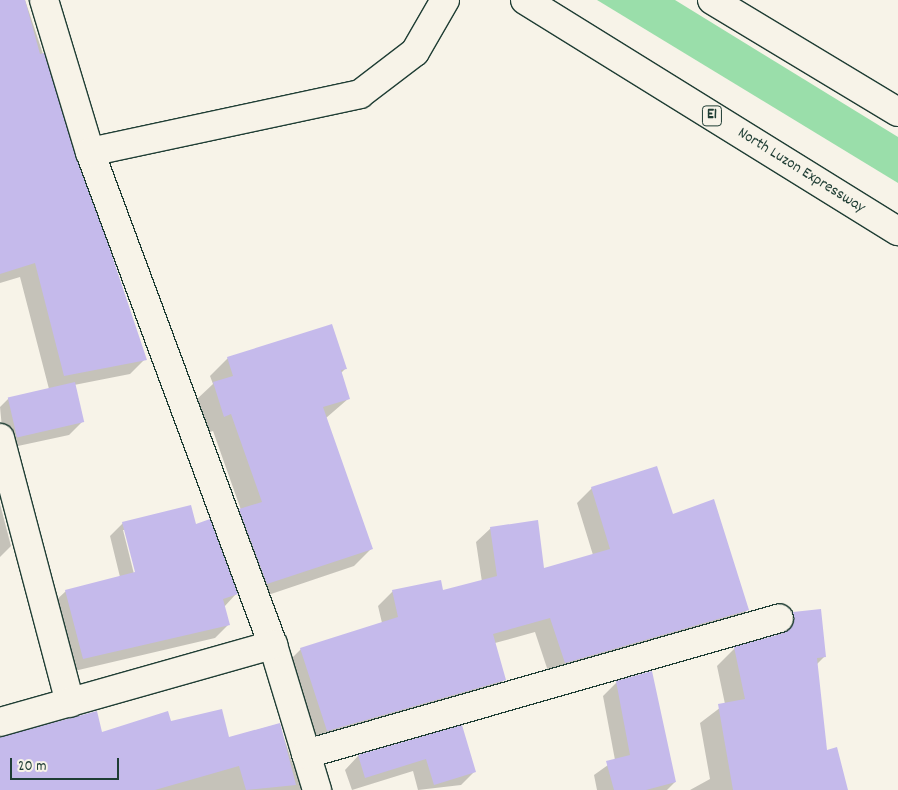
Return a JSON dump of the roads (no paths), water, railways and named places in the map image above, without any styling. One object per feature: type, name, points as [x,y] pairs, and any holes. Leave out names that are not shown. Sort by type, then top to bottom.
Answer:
[{"type":"main road","points":[[44,0],[90,152],[273,645],[317,790]]},
{"type":"main road","points":[[90,152],[360,94],[415,52],[445,0]]},
{"type":"main road","name":"North Luzon Expressway","points":[[525,0],[898,231]]},
{"type":"main road","points":[[712,0],[898,112]]},
{"type":"main road","points":[[0,438],[70,703]]},
{"type":"main road","points":[[306,754],[779,618]]},
{"type":"main road","points":[[0,722],[273,645]]}]
